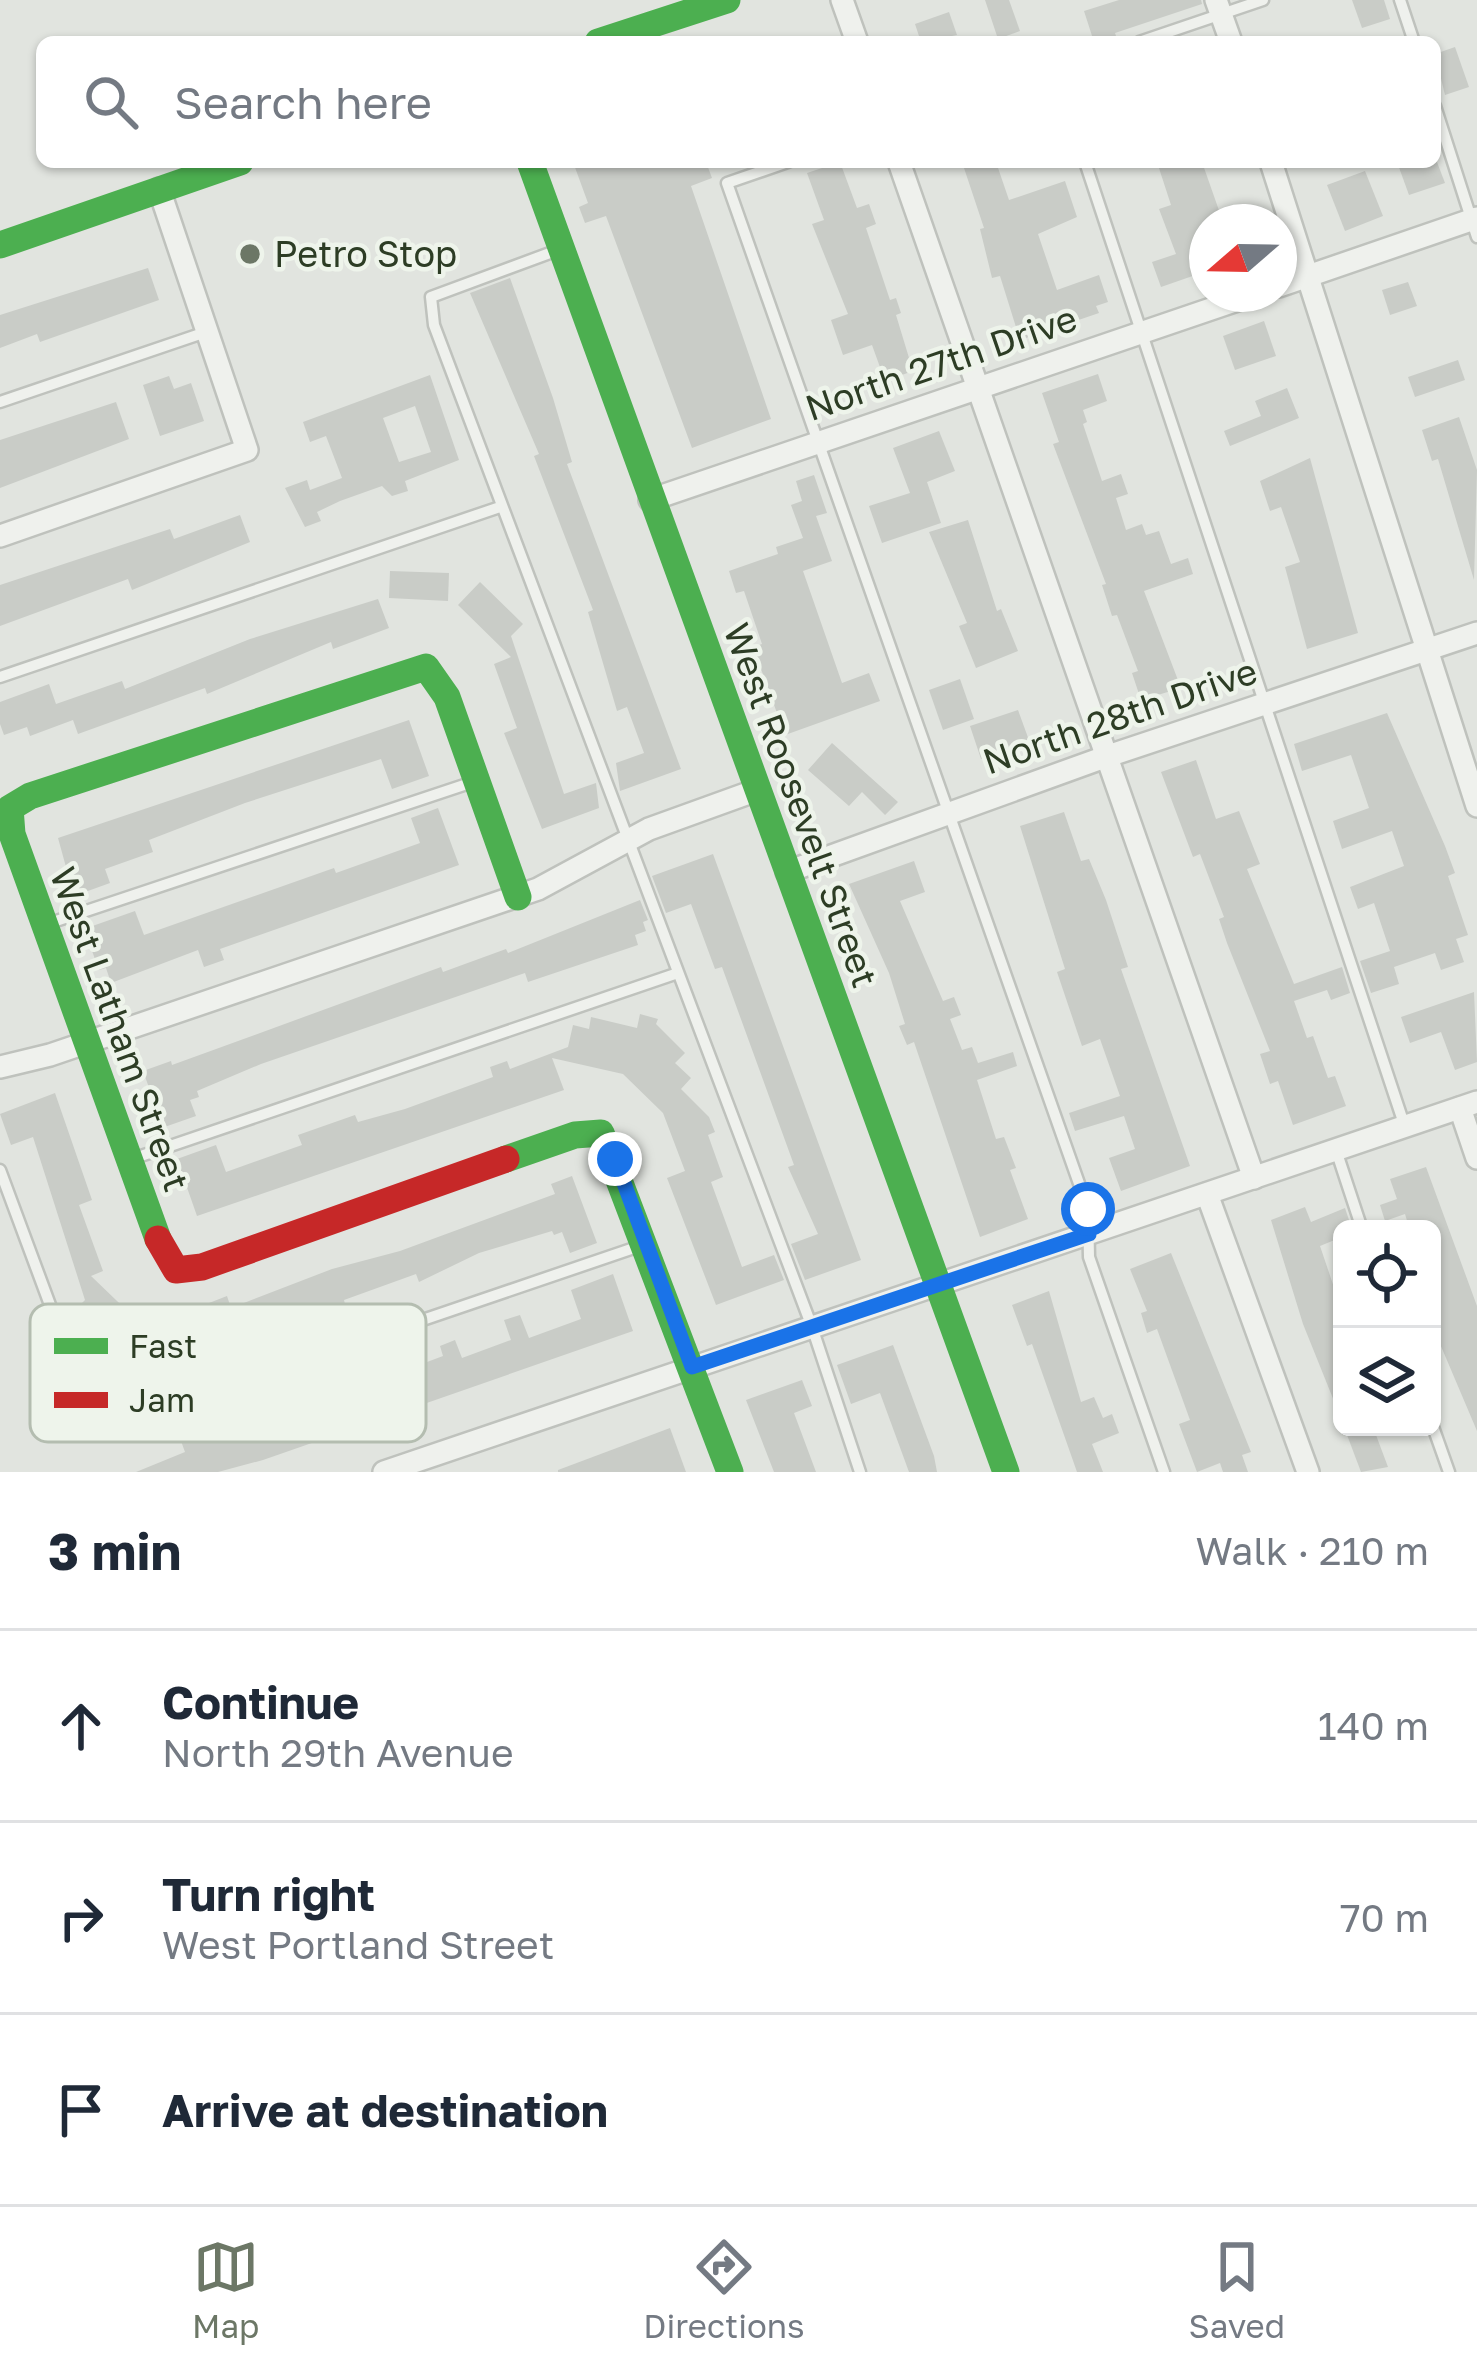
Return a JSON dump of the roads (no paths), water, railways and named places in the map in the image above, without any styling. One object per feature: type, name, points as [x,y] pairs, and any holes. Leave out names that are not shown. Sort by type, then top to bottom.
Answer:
[{"type":"street","points":[[616,36],[727,0]]},
{"type":"street","points":[[842,0],[855,36]]},
{"type":"street","points":[[1219,7],[1229,36]]},
{"type":"street","points":[[0,245],[221,168]]},
{"type":"street","name":"West Roosevelt Street","points":[[532,168],[1006,1472]]},
{"type":"street","points":[[901,168],[1254,1178]]},
{"type":"street","points":[[1273,168],[1477,806]]},
{"type":"street","points":[[0,536],[247,450],[159,189]]},
{"type":"street","points":[[1297,280],[1475,225]]},
{"type":"street","name":"North 27th Drive","points":[[650,500],[1202,312]]},
{"type":"street","name":"North 28th Drive","points":[[787,872],[1106,757],[1477,632]]},
{"type":"street","name":"West Latham Street","points":[[476,781],[447,697],[426,668],[400,671],[52,788],[10,808],[12,834],[161,1249],[176,1270],[202,1267],[575,1136],[601,1133],[646,1244]]},
{"type":"street","points":[[476,781],[518,897]]},
{"type":"street","points":[[0,1067],[518,897],[578,872],[628,841],[757,790]]},
{"type":"street","points":[[384,1472],[1468,1105],[1477,1158]]},
{"type":"street","points":[[1207,1194],[1308,1472]]},
{"type":"street","points":[[646,1244],[730,1472]]},
{"type":"lane","points":[[1153,36],[1219,7],[1263,0]]},
{"type":"lane","points":[[1400,0],[1412,36]]},
{"type":"lane","points":[[1441,124],[1475,225]]},
{"type":"lane","points":[[771,168],[727,183],[1088,1209],[1089,1257],[1163,1472]]},
{"type":"lane","points":[[1087,168],[1405,1127]]},
{"type":"lane","points":[[561,249],[431,297],[434,325],[812,1327],[860,1472]]},
{"type":"lane","points":[[0,402],[209,331]]},
{"type":"lane","points":[[0,677],[500,507]]},
{"type":"lane","points":[[44,926],[476,781]]},
{"type":"lane","points":[[129,1160],[675,974]]},
{"type":"lane","points":[[1336,1150],[1359,1220]]},
{"type":"lane","points":[[0,1170],[50,1304]]},
{"type":"lane","points":[[426,1319],[646,1244]]},
{"type":"lane","points":[[1436,1436],[1449,1472]]},
{"type":"place","name":"Petro Stop","points":[[250,254]]}]
